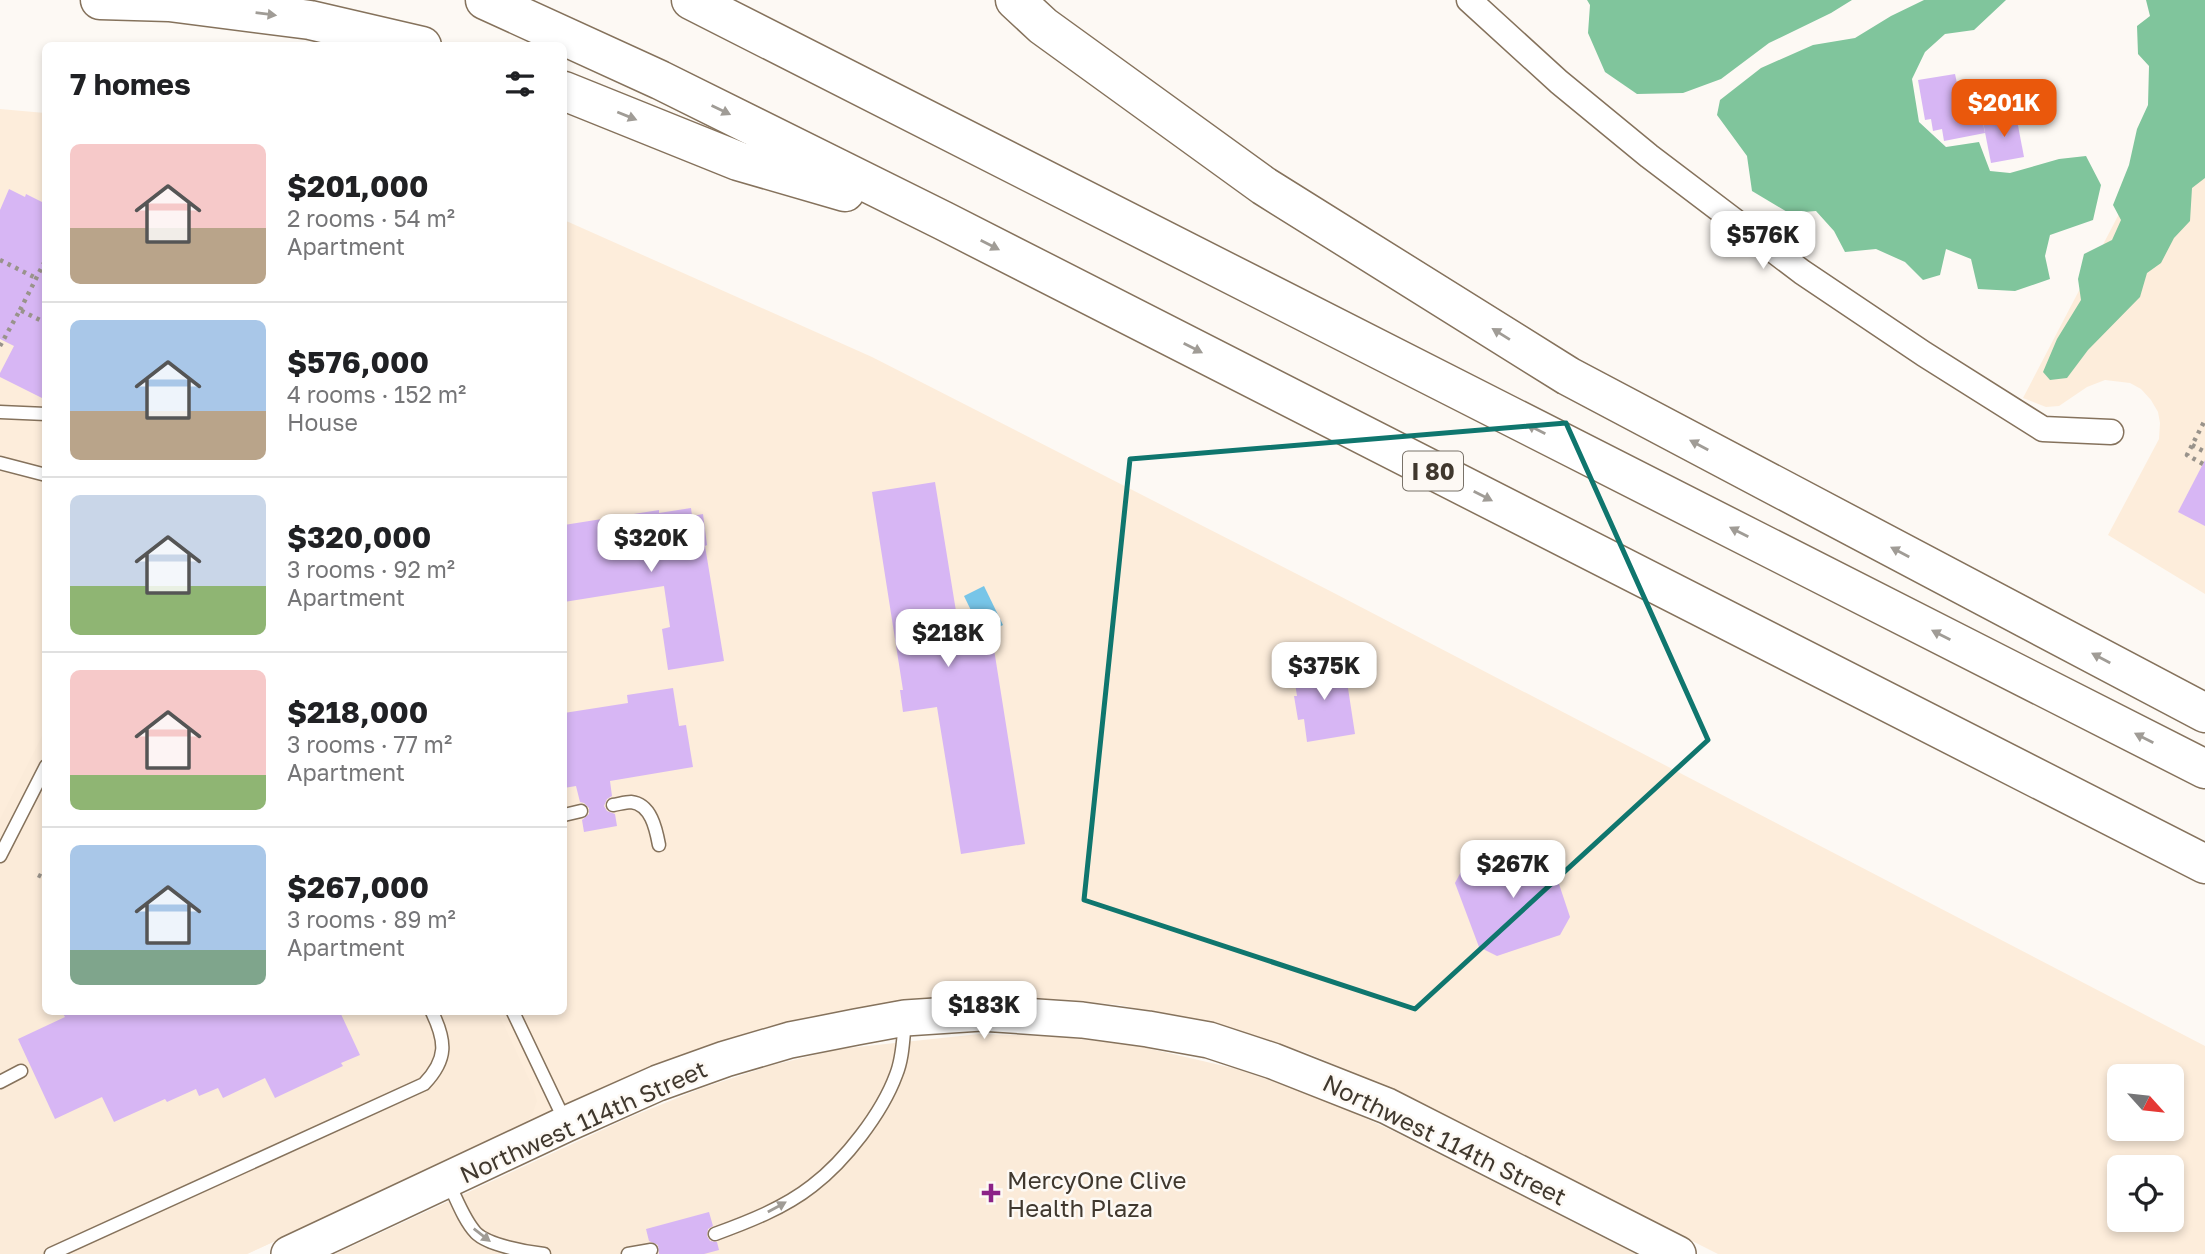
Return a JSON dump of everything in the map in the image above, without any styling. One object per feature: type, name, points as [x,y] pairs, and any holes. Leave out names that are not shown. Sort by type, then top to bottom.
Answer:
[{"type":"highway","points":[[100,0],[169,2],[310,20],[405,42]]},
{"type":"highway","name":"I 80","points":[[485,0],[660,80],[944,221],[2205,864]]},
{"type":"highway","points":[[528,0],[660,80]]},
{"type":"highway","points":[[691,0],[2205,769]]},
{"type":"highway","points":[[1015,0],[1044,26],[1264,186],[1568,376],[2205,713]]},
{"type":"highway","points":[[567,93],[738,160],[944,221]]},
{"type":"street","points":[[1469,0],[1559,82],[1649,156],[1802,272],[1902,340],[2043,429],[2111,432]]},
{"type":"street","name":"Northwest 114th Street","points":[[289,1254],[566,1124],[658,1083],[725,1059],[790,1040],[905,1018],[981,1013],[1036,1016],[1148,1029],[1209,1040],[1307,1073],[1387,1106],[1678,1254]]},
{"type":"lane","points":[[0,412],[42,414]]},
{"type":"lane","points":[[0,463],[42,474]]},
{"type":"lane","points":[[0,856],[42,774]]},
{"type":"lane","points":[[614,805],[634,802],[643,808],[652,818],[659,845]]},
{"type":"lane","points":[[567,814],[581,811]]},
{"type":"lane","points":[[51,1254],[424,1084],[436,1072],[442,1057],[443,1042],[433,1015]]},
{"type":"lane","points":[[514,1015],[566,1124]]},
{"type":"lane","points":[[715,1234],[775,1209],[812,1187],[838,1163],[870,1123],[896,1074],[903,1046],[905,1018]]},
{"type":"lane","points":[[0,1082],[21,1071]]},
{"type":"lane","points":[[447,1180],[468,1222],[478,1234],[491,1242],[544,1254]]},
{"type":"lane","points":[[628,1254],[651,1250]]},
{"type":"path","points":[[0,260],[36,278]]},
{"type":"path","points":[[0,346],[42,267]]},
{"type":"path","points":[[20,310],[42,321]]},
{"type":"path","points":[[2203,464],[2187,456],[2205,420]]},
{"type":"path","points":[[2192,445],[2205,452]]},
{"type":"path","points":[[38,875],[42,877]]},
{"type":"highlighted area","points":[[1566,423],[1708,740],[1415,1009],[1084,900],[1130,459]]},
{"type":"shaded area","points":[[2205,49],[2205,594],[2108,535],[2159,439],[2158,412],[2141,389],[2130,383],[2105,380],[2087,387],[2059,406],[2046,407],[2023,398]]},
{"type":"shaded area","points":[[0,109],[42,113],[42,1015],[567,1015],[567,221],[872,357],[1332,592],[2205,1046],[2205,1254],[1718,1254],[1384,1086],[1307,1053],[1224,1027],[1120,1005],[1053,999],[944,999],[844,1011],[767,1027],[678,1057],[247,1254],[0,1254]]},
{"type":"shaded area","points":[[42,736],[42,1015],[499,1015],[533,1088],[537,1101],[533,1113],[524,1126],[247,1254],[0,1254],[0,819]]},
{"type":"shaded area","name":"MercyOne Clive Health Plaza","points":[[979,1034],[1053,1036],[1134,1045],[1237,1069],[1322,1098],[1636,1254],[335,1254],[628,1118],[702,1088],[769,1066],[839,1049]]},
{"type":"green space","points":[[1587,0],[1852,0],[1769,43],[1721,79],[1683,93],[1637,94],[1605,72],[1588,33],[1590,5]]},
{"type":"green space","points":[[1924,0],[2006,0],[1974,30],[1945,34],[1925,52],[1912,79],[1919,122],[1946,147],[1979,142],[1990,171],[2010,173],[2059,159],[2086,156],[2101,185],[2093,220],[2050,235],[2045,256],[2050,279],[2015,291],[1978,289],[1971,259],[1946,249],[1940,275],[1923,280],[1905,262],[1876,249],[1845,252],[1834,231],[1816,211],[1789,213],[1752,191],[1747,156],[1717,115],[1720,100],[1761,68],[1813,45],[1855,38]]},
{"type":"green space","points":[[2146,0],[2205,0],[2205,178],[2192,188],[2190,221],[2174,238],[2161,263],[2147,273],[2140,297],[2088,350],[2067,378],[2050,380],[2043,372],[2057,339],[2081,300],[2078,279],[2084,254],[2112,240],[2121,220],[2113,205],[2129,165],[2137,129],[2148,105],[2149,66],[2138,54],[2137,26],[2150,16]]},
{"type":"water","points":[[984,586],[1003,625],[983,635],[964,596]]},
{"type":"building","points":[[1955,74],[1960,97],[1977,94],[1985,133],[1944,141],[1942,129],[1933,131],[1931,119],[1925,120],[1918,80]]},
{"type":"building","points":[[2016,115],[2024,157],[1991,163],[1983,122]]},
{"type":"building","points":[[9,189],[42,202],[42,398],[0,377],[14,346],[0,339],[0,210]]},
{"type":"building","points":[[2205,460],[2205,526],[2178,512]]},
{"type":"building","points":[[935,482],[962,648],[993,643],[1025,844],[961,854],[937,707],[903,712],[900,690],[903,690],[872,492]]},
{"type":"building","points":[[691,508],[692,516],[703,514],[705,546],[724,661],[668,670],[662,629],[670,627],[664,586],[567,602],[567,525],[659,510],[659,513]]},
{"type":"building","points":[[1344,662],[1355,734],[1307,742],[1304,719],[1298,720],[1293,670]]},
{"type":"building","points":[[673,688],[679,726],[686,725],[693,767],[610,781],[612,796],[604,806],[607,811],[615,814],[617,826],[584,832],[582,820],[589,814],[589,808],[580,802],[576,786],[567,788],[567,713],[628,703],[627,695]]},
{"type":"building","points":[[1530,844],[1549,854],[1570,917],[1560,935],[1497,956],[1479,947],[1455,883],[1465,864]]},
{"type":"building","points":[[64,1015],[341,1015],[360,1055],[341,1063],[343,1066],[275,1098],[265,1078],[223,1098],[218,1088],[199,1096],[196,1089],[167,1102],[165,1099],[114,1122],[102,1097],[55,1119],[18,1039],[65,1017]]},
{"type":"building","points":[[709,1212],[713,1226],[708,1229],[707,1236],[710,1241],[717,1242],[719,1250],[704,1254],[659,1254],[658,1245],[649,1241],[646,1229]]},
{"type":"place","name":"MercyOne Clive Health Plaza","points":[[991,1193]]}]
